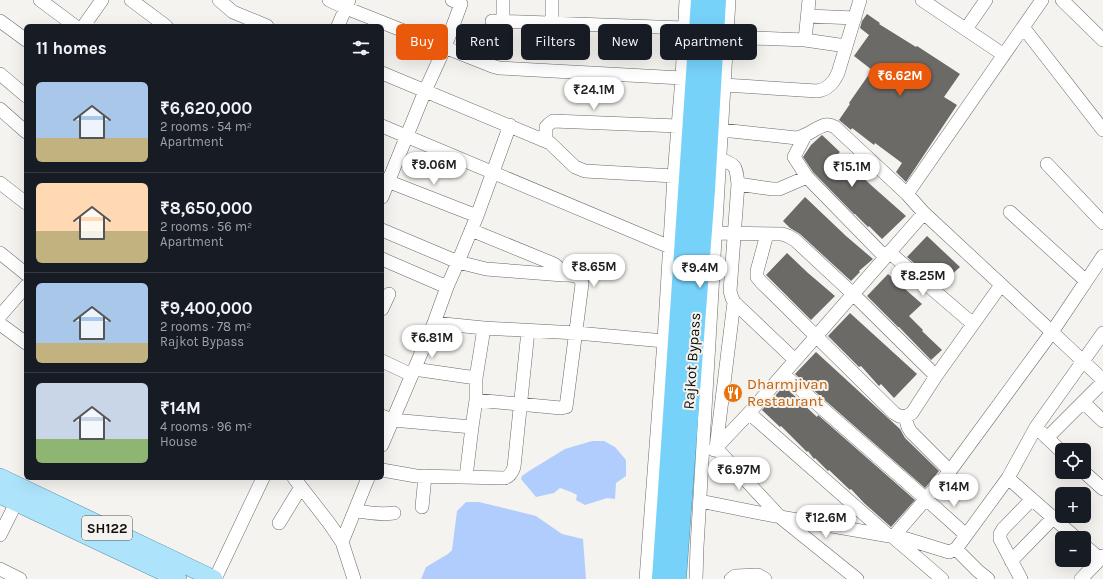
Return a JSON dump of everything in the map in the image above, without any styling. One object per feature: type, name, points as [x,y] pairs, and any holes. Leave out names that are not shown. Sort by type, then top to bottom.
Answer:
[{"type":"highway","name":"Rajkot Bypass","points":[[662,579],[701,0]]},
{"type":"highway","name":"Rajkot Bypass","points":[[676,579],[705,190],[716,0]]},
{"type":"main road","name":"SH122","points":[[0,477],[214,579]]},
{"type":"main road","name":"SH122","points":[[0,495],[178,579]]},
{"type":"street","points":[[40,0],[81,24]]},
{"type":"street","points":[[84,24],[102,0]]},
{"type":"street","points":[[131,0],[163,24]]},
{"type":"street","points":[[219,0],[233,12],[262,24]]},
{"type":"street","points":[[329,0],[347,4],[396,26]]},
{"type":"street","points":[[448,39],[461,4],[452,0]]},
{"type":"street","points":[[503,0],[497,21],[660,27]]},
{"type":"street","points":[[552,0],[552,23]]},
{"type":"street","points":[[684,24],[686,0]]},
{"type":"street","points":[[727,24],[729,0]]},
{"type":"street","points":[[805,40],[809,0]]},
{"type":"street","points":[[724,85],[817,91],[827,88],[836,77],[860,0]]},
{"type":"street","points":[[922,0],[1004,55]]},
{"type":"street","points":[[966,29],[986,0]]},
{"type":"street","points":[[907,194],[1042,0]]},
{"type":"street","points":[[1062,0],[1103,40]]},
{"type":"street","points":[[339,24],[347,4]]},
{"type":"street","points":[[808,16],[855,18]]},
{"type":"street","points":[[0,21],[24,39]]},
{"type":"street","points":[[1024,27],[1103,130]]},
{"type":"street","points":[[757,38],[805,40],[846,46]]},
{"type":"street","points":[[448,48],[499,68],[682,78]]},
{"type":"street","points":[[439,60],[407,137],[385,180],[476,216]]},
{"type":"street","points":[[646,579],[683,60]]},
{"type":"street","points":[[696,579],[725,60]]},
{"type":"street","points":[[0,74],[24,94]]},
{"type":"street","points":[[384,74],[546,141],[554,146],[575,167],[585,171],[674,176]]},
{"type":"street","points":[[0,109],[24,130]]},
{"type":"street","points":[[546,141],[546,127],[554,122],[678,126]]},
{"type":"street","points":[[384,434],[387,418],[413,372],[434,323],[447,287],[471,230],[510,125]]},
{"type":"street","points":[[722,130],[798,138],[805,136],[825,125],[835,126],[907,194],[924,213],[1083,360],[1103,381],[1047,438]]},
{"type":"street","points":[[384,127],[670,247]]},
{"type":"street","points":[[805,136],[794,156],[807,177],[887,254],[973,324]]},
{"type":"street","points":[[720,159],[735,166],[737,172],[738,184],[730,291],[732,298],[734,302],[795,360]]},
{"type":"street","points":[[1047,164],[1103,223]]},
{"type":"street","points":[[738,184],[779,189],[807,177]]},
{"type":"street","points":[[0,183],[24,201]]},
{"type":"street","points":[[1010,212],[1086,281]]},
{"type":"street","points":[[702,463],[749,413],[924,213]]},
{"type":"street","points":[[471,230],[554,264],[559,268],[563,275]]},
{"type":"street","points":[[384,231],[458,262],[486,269],[576,275],[582,280],[577,334],[566,407],[561,408],[520,405],[476,400]]},
{"type":"street","points":[[716,233],[782,234],[795,240],[853,294],[936,376]]},
{"type":"street","points":[[767,234],[757,271],[757,277],[816,337],[894,413],[899,416],[905,417],[912,413],[936,376],[1001,285]]},
{"type":"street","points":[[0,253],[24,272]]},
{"type":"street","points":[[891,536],[950,471],[1052,332],[1103,256]]},
{"type":"street","points":[[384,260],[447,287]]},
{"type":"street","points":[[0,316],[24,288]]},
{"type":"street","points":[[384,305],[389,294]]},
{"type":"street","points":[[716,448],[734,302]]},
{"type":"street","points":[[434,323],[664,341]]},
{"type":"street","points":[[0,324],[24,342]]},
{"type":"street","points":[[466,477],[476,400],[476,378],[484,328]]},
{"type":"street","points":[[384,470],[416,476],[505,478],[510,476],[513,472],[528,331]]},
{"type":"street","points":[[700,501],[780,517],[906,539],[949,552],[956,549],[1008,478],[1036,427],[1103,333]]},
{"type":"street","points":[[708,362],[727,361]]},
{"type":"street","points":[[384,363],[413,372],[476,378]]},
{"type":"street","points":[[783,374],[966,535]]},
{"type":"street","points":[[1083,402],[1103,422]]},
{"type":"street","points":[[749,413],[942,579]]},
{"type":"street","points":[[905,417],[911,432],[950,471]]},
{"type":"street","points":[[387,418],[472,427]]},
{"type":"street","points":[[1036,427],[1055,445]]},
{"type":"street","points":[[716,448],[780,517],[857,579]]},
{"type":"street","points":[[422,507],[426,476]]},
{"type":"street","points":[[1008,478],[1068,531]]},
{"type":"street","points":[[1091,478],[1103,489]]},
{"type":"street","points":[[214,579],[262,480]]},
{"type":"street","points":[[342,542],[367,480]]},
{"type":"street","points":[[279,523],[297,483],[342,542],[354,579]]},
{"type":"street","points":[[0,535],[24,488]]},
{"type":"street","points":[[1021,579],[1000,539],[1000,534],[1032,499]]},
{"type":"street","points":[[355,510],[370,514],[394,513]]},
{"type":"street","points":[[1011,561],[1053,518]]},
{"type":"street","points":[[956,549],[979,576]]},
{"type":"street","points":[[1081,579],[1101,557],[1091,550]]},
{"type":"street","points":[[0,569],[20,579]]},
{"type":"street","points":[[730,579],[734,576],[758,574],[765,579]]},
{"type":"water","points":[[592,441],[604,441],[615,447],[626,460],[626,476],[616,483],[615,499],[607,498],[585,505],[576,500],[577,495],[560,488],[554,493],[536,497],[521,479],[522,476],[529,471],[565,449]]},
{"type":"water","points":[[466,502],[479,502],[536,516],[562,534],[583,539],[586,579],[421,579],[426,567],[452,550],[457,511]]},
{"type":"building","points":[[867,14],[880,23],[879,24],[916,47],[917,46],[960,74],[944,97],[957,105],[906,182],[896,172],[902,163],[875,143],[874,145],[852,128],[851,130],[839,120],[872,70],[854,56],[869,35],[860,28],[862,21]]},
{"type":"building","points":[[822,135],[840,152],[838,154],[906,216],[882,239],[854,214],[813,172],[803,157],[811,145]]},
{"type":"building","points":[[805,197],[873,259],[859,271],[860,272],[851,281],[800,234],[790,228],[783,221]]},
{"type":"building","points":[[927,236],[960,267],[941,286],[907,257]]},
{"type":"building","points":[[787,253],[835,296],[811,320],[766,275]]},
{"type":"building","points":[[888,274],[922,304],[909,316],[942,350],[931,360],[867,296]]},
{"type":"building","points":[[850,313],[917,374],[894,398],[881,384],[879,386],[861,366],[859,367],[828,336]]},
{"type":"building","points":[[816,352],[900,429],[905,438],[939,471],[925,488],[795,374]]},
{"type":"building","points":[[784,386],[817,417],[818,415],[915,500],[891,527],[851,489],[850,490],[815,458],[814,459],[808,451],[807,452],[781,426],[780,427],[762,410]]},
{"type":"place","name":"Dharmjivan Restaurant","points":[[733,393]]}]
